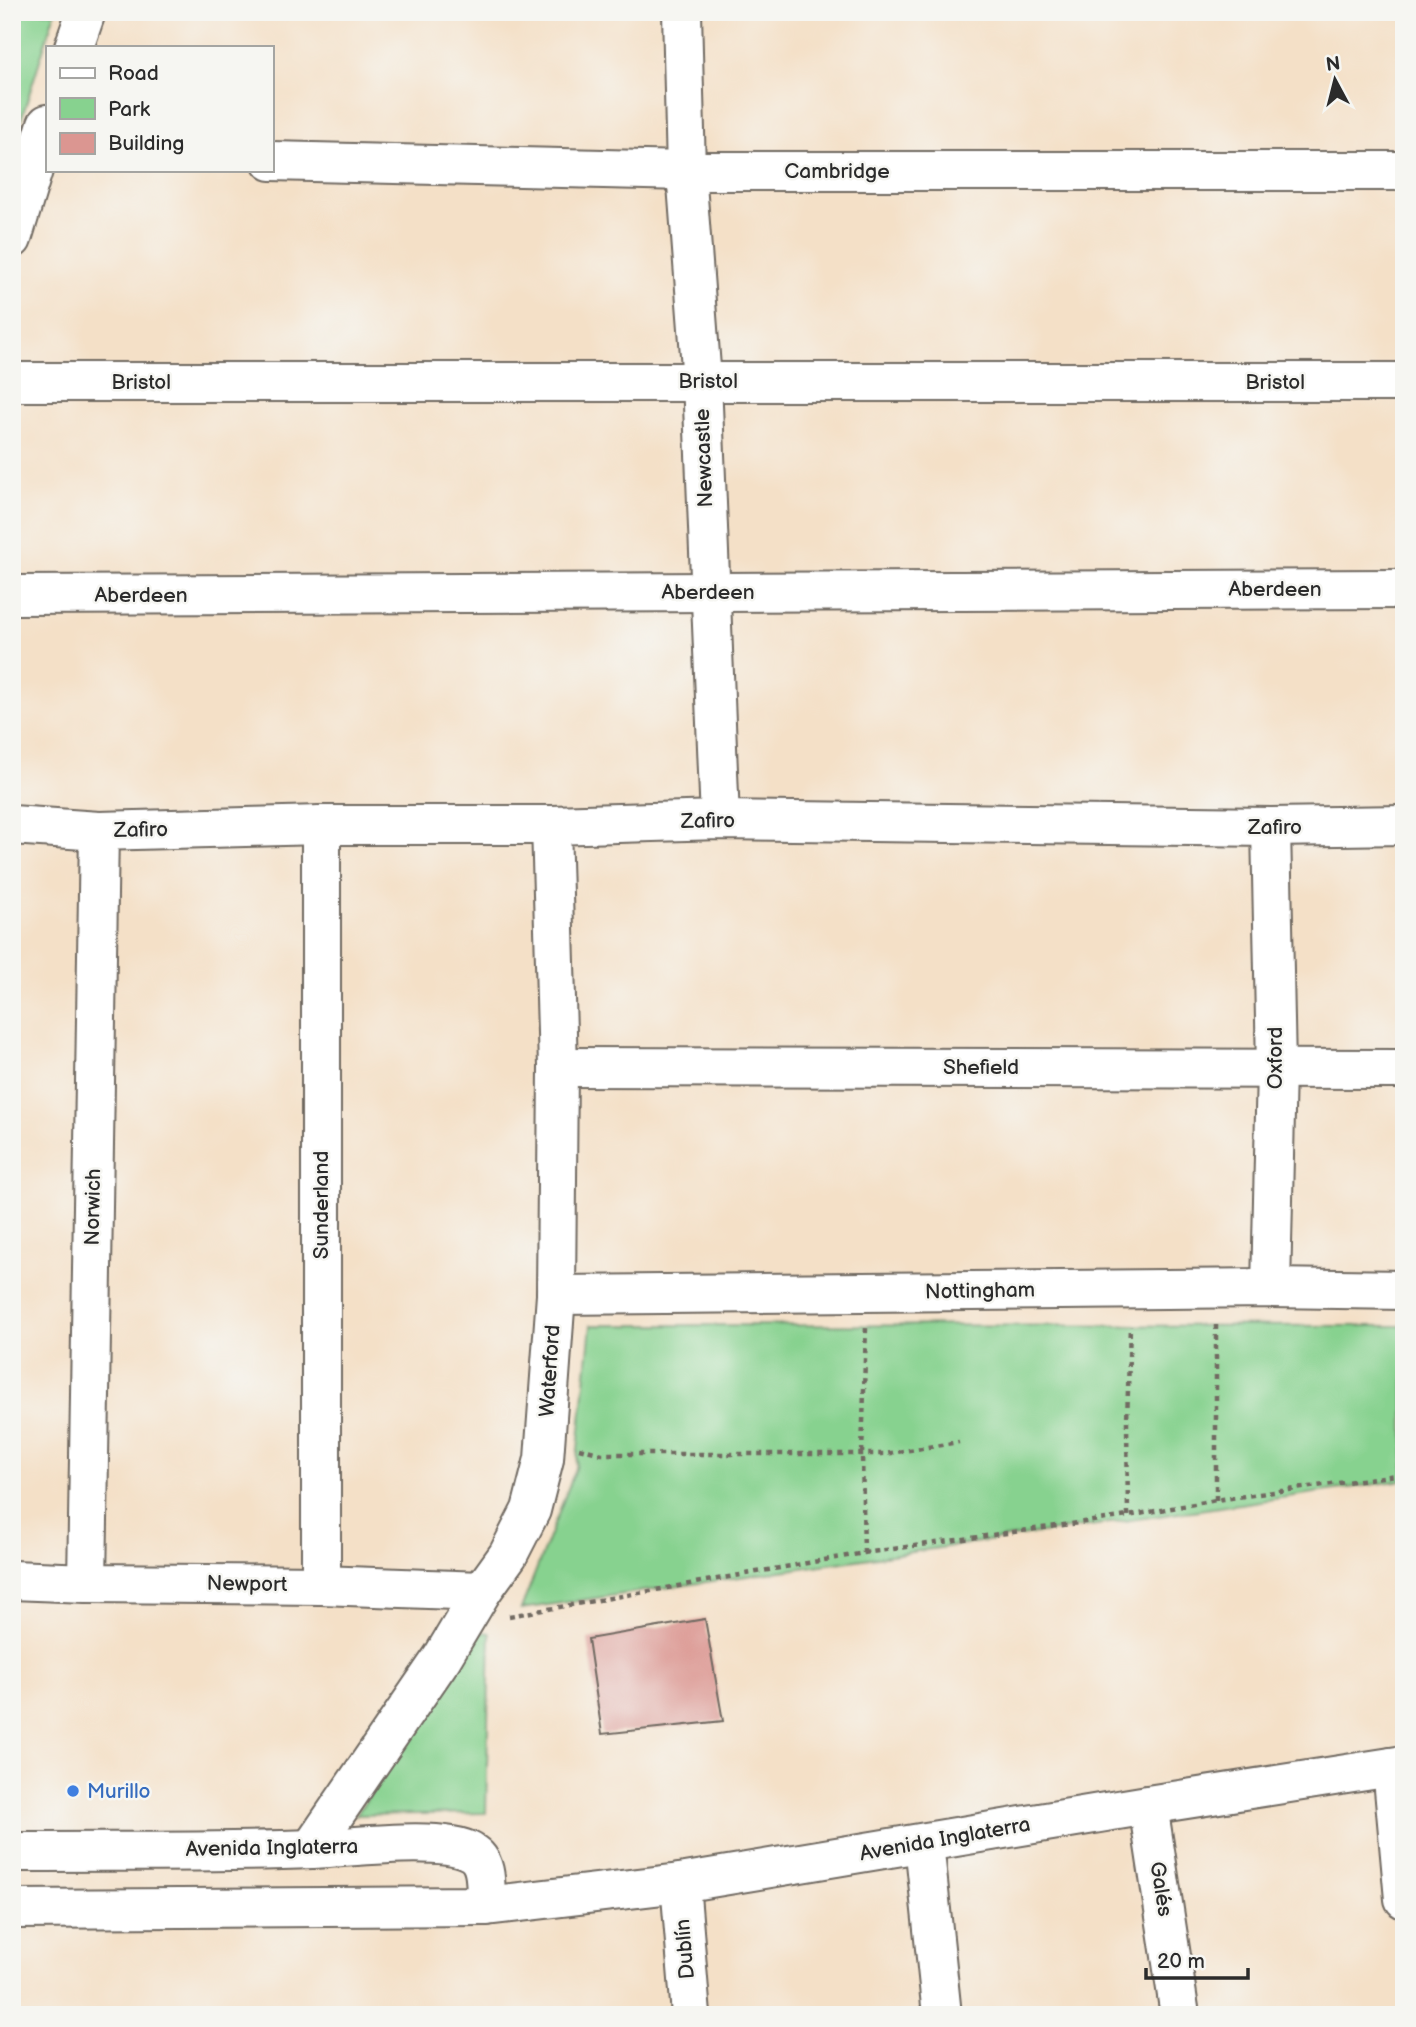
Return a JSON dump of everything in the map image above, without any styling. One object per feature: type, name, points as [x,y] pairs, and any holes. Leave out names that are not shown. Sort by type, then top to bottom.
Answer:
[{"type":"street","points":[[74,46],[86,12]]},
{"type":"street","name":"Newcastle","points":[[681,12],[686,170],[702,381],[720,820]]},
{"type":"street","points":[[12,239],[44,146]]},
{"type":"street","name":"Cambridge","points":[[273,162],[686,170],[1404,171]]},
{"type":"street","name":"Bristol","points":[[12,382],[1404,382]]},
{"type":"street","name":"Aberdeen","points":[[12,595],[1404,589]]},
{"type":"street","name":"Zafiro","points":[[12,825],[99,831],[720,820],[1271,827],[1404,825]]},
{"type":"street","name":"Sunderland","points":[[321,825],[321,1585]]},
{"type":"street","name":"Waterford","points":[[311,1849],[442,1658],[495,1598],[508,1555],[531,1510],[544,1459],[556,1295],[558,1067],[551,825]]},
{"type":"street","name":"Oxford","points":[[1271,827],[1276,1068],[1271,1288]]},
{"type":"street","name":"Norwich","points":[[87,1583],[99,831]]},
{"type":"street","name":"Shefield","points":[[558,1067],[1404,1069]]},
{"type":"street","name":"Nottingham","points":[[556,1295],[1271,1288],[1404,1290]]},
{"type":"street","name":"Newport","points":[[12,1580],[321,1585],[495,1598]]},
{"type":"street","points":[[1398,1766],[1404,1899]]},
{"type":"street","name":"Avenida Inglaterra","points":[[12,1909],[486,1906],[680,1883],[1398,1766]]},
{"type":"street","name":"Galés","points":[[1148,1805],[1180,2015]]},
{"type":"street","points":[[924,1843],[943,2015]]},
{"type":"street","name":"Avenida Inglaterra","points":[[12,1852],[311,1849],[393,1844],[458,1847],[474,1853],[485,1869],[486,1906]]},
{"type":"street","name":"Dublín","points":[[680,1883],[691,2015]]},
{"type":"path","points":[[1216,1312],[1216,1500]]},
{"type":"path","points":[[1128,1516],[1130,1315]]},
{"type":"path","points":[[864,1553],[862,1454],[866,1325]]},
{"type":"path","points":[[568,1445],[602,1454],[885,1454],[959,1442]]},
{"type":"path","points":[[495,1598],[502,1618],[864,1553],[1404,1474]]},
{"type":"green space","points":[[12,12],[55,12],[12,149]]},
{"type":"green space","points":[[591,1325],[1404,1326],[1404,1480],[521,1609],[576,1468]]},
{"type":"green space","points":[[480,1632],[490,1633],[486,1813],[356,1815]]},
{"type":"building","points":[[705,1619],[723,1721],[602,1734],[588,1639]]},
{"type":"place","name":"Murillo","points":[[73,1791]]}]
